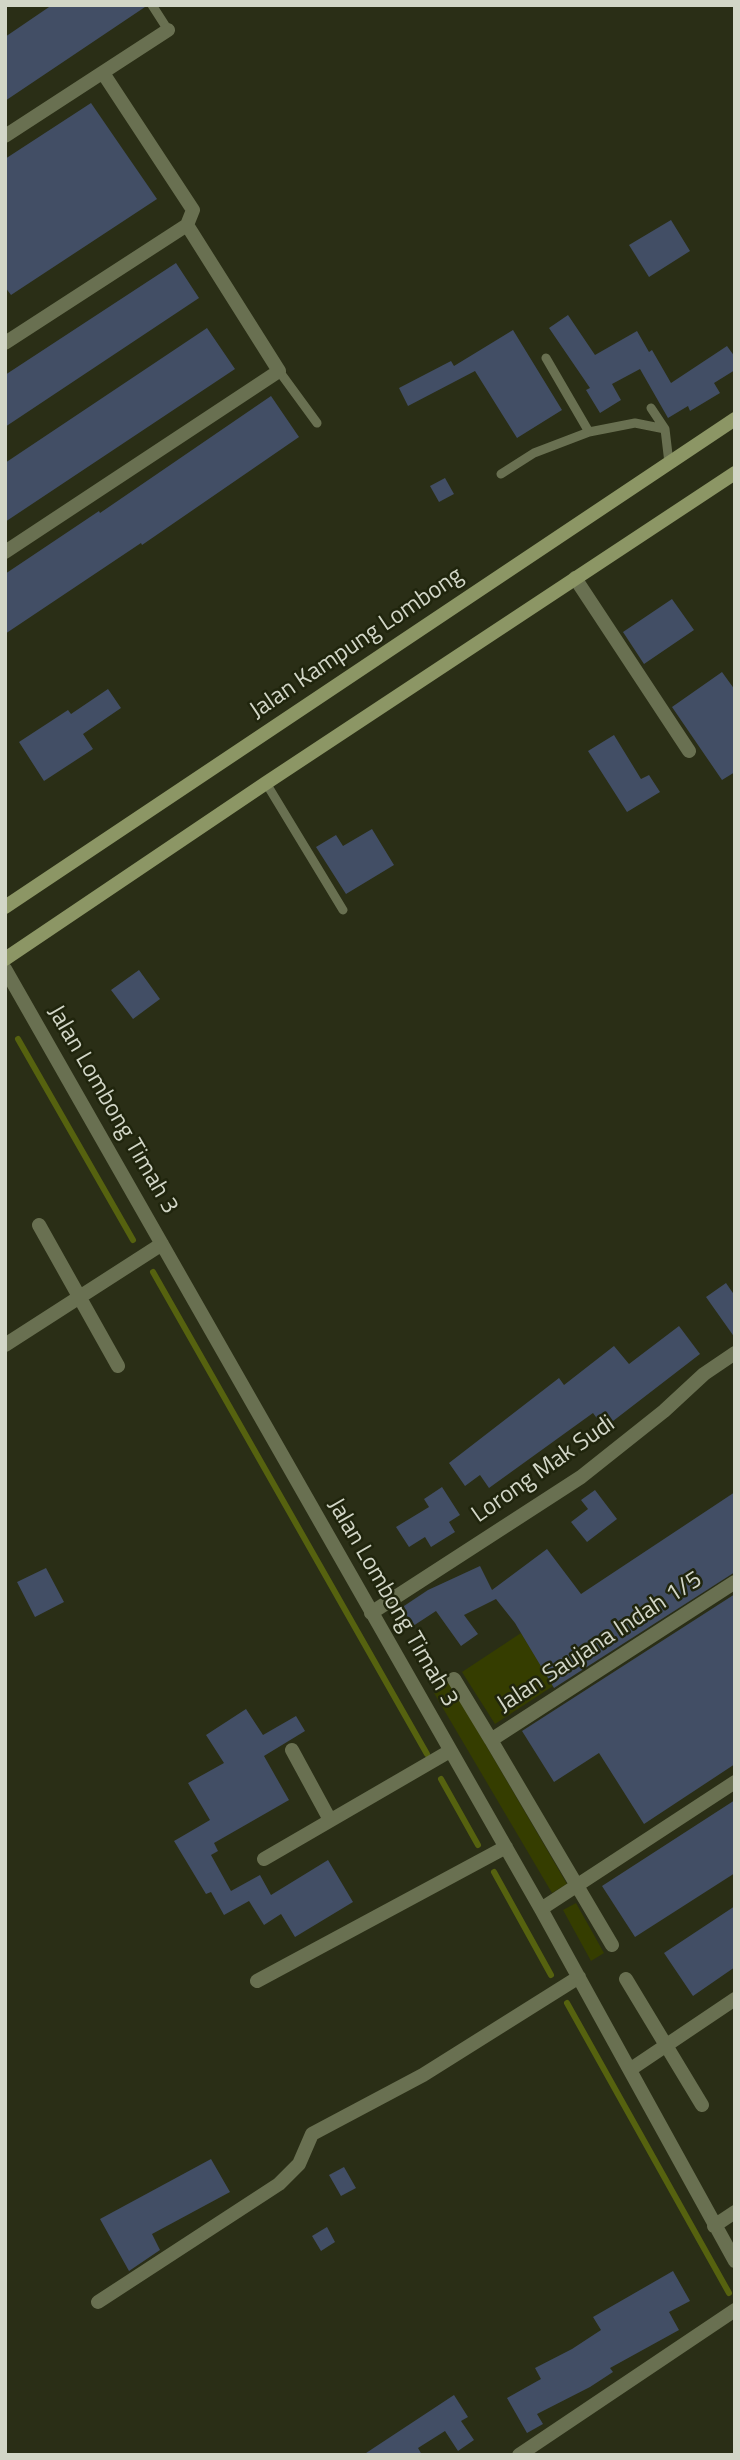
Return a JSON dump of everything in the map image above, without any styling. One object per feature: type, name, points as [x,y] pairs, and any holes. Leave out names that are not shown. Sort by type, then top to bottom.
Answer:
[{"type":"street","points":[[5,136],[168,30]]},
{"type":"street","points":[[5,343],[187,225],[193,210],[103,73]]},
{"type":"street","points":[[5,552],[279,371],[187,225]]},
{"type":"street","name":"Jalan Kampung Lombong","points":[[5,907],[735,419]]},
{"type":"street","points":[[5,959],[735,473]]},
{"type":"street","points":[[575,578],[689,751]]},
{"type":"street","name":"Jalan Lombong Timah 3","points":[[5,969],[506,1847],[631,2069],[735,2262]]},
{"type":"street","points":[[39,1225],[118,1366]]},
{"type":"street","points":[[5,1345],[162,1244]]},
{"type":"street","name":"Lorong Mak Sudi","points":[[371,1613],[581,1477],[704,1374],[735,1353]]},
{"type":"street","name":"Jalan Saujana Indah 1/5","points":[[612,1945],[491,1740],[735,1583]]},
{"type":"street","points":[[454,1679],[491,1740]]},
{"type":"street","points":[[292,1750],[330,1820]]},
{"type":"street","points":[[264,1859],[450,1751]]},
{"type":"street","points":[[541,1909],[735,1782]]},
{"type":"street","points":[[257,1981],[506,1847]]},
{"type":"street","points":[[98,2302],[279,2184],[299,2164],[312,2134],[423,2075],[579,1977]]},
{"type":"street","points":[[626,1979],[702,2105]]},
{"type":"street","points":[[631,2069],[735,1999]]},
{"type":"street","points":[[714,2226],[735,2212]]},
{"type":"street","points":[[519,2455],[735,2310]]},
{"type":"lane","points":[[152,5],[168,30]]},
{"type":"lane","points":[[545,358],[589,432]]},
{"type":"lane","points":[[279,371],[317,423]]},
{"type":"lane","points":[[651,408],[665,429],[669,463]]},
{"type":"lane","points":[[501,474],[534,453],[589,432],[635,423],[665,429]]},
{"type":"lane","points":[[266,783],[343,910]]},
{"type":"green space","points":[[521,1633],[553,1686],[495,1724],[462,1672]]},
{"type":"green space","points":[[449,1682],[567,1884],[552,1893],[434,1693]]},
{"type":"green space","points":[[576,1903],[604,1953],[591,1961],[563,1910]]},
{"type":"building","points":[[52,5],[145,7],[5,101],[5,37]]},
{"type":"building","points":[[91,103],[157,199],[11,295],[5,287],[5,159]]},
{"type":"building","points":[[671,220],[690,251],[649,277],[629,245]]},
{"type":"building","points":[[176,263],[199,298],[5,427],[5,375]]},
{"type":"building","points":[[568,315],[595,355],[637,331],[649,352],[652,350],[671,383],[727,346],[735,357],[735,370],[714,383],[720,393],[690,411],[688,406],[668,418],[640,369],[612,384],[621,400],[600,413],[586,390],[590,388],[549,328]]},
{"type":"building","points":[[207,328],[235,369],[5,522],[5,463]]},
{"type":"building","points":[[513,330],[562,410],[517,438],[475,371],[408,406],[399,388],[451,361],[454,366]]},
{"type":"building","points":[[271,396],[299,437],[142,545],[141,543],[5,634],[5,574],[99,511],[100,513]]},
{"type":"building","points":[[445,478],[454,494],[439,502],[430,486]]},
{"type":"building","points":[[672,599],[694,630],[644,664],[623,632]]},
{"type":"building","points":[[722,672],[735,690],[735,772],[722,780],[672,707]]},
{"type":"building","points":[[108,689],[121,708],[83,734],[93,749],[44,781],[19,742],[68,710],[71,714]]},
{"type":"building","points":[[614,735],[641,779],[649,775],[660,792],[627,812],[588,751]]},
{"type":"building","points":[[372,829],[394,865],[346,894],[316,847],[336,835],[343,846]]},
{"type":"building","points":[[139,970],[160,999],[133,1019],[111,990]]},
{"type":"building","points":[[726,1283],[735,1296],[735,1338],[706,1297]]},
{"type":"building","points":[[679,1326],[700,1354],[604,1428],[593,1413],[489,1488],[480,1475],[465,1486],[449,1463],[559,1378],[564,1385],[614,1346],[629,1364]]},
{"type":"building","points":[[442,1487],[460,1515],[449,1522],[455,1532],[431,1547],[425,1537],[409,1547],[396,1527],[429,1507],[424,1499]]},
{"type":"building","points":[[595,1490],[617,1519],[587,1542],[571,1522],[588,1509],[581,1500]]},
{"type":"building","points":[[735,1492],[735,1572],[554,1688],[515,1623],[496,1599],[464,1615],[478,1634],[461,1646],[436,1611],[410,1628],[398,1610],[428,1590],[480,1566],[492,1590],[547,1549],[581,1594]]},
{"type":"building","points":[[46,1568],[64,1602],[35,1617],[17,1582]]},
{"type":"building","points":[[735,1594],[735,1764],[644,1824],[599,1753],[554,1782],[522,1731]]},
{"type":"building","points":[[246,1709],[263,1735],[296,1716],[305,1731],[264,1756],[289,1800],[214,1843],[218,1851],[211,1855],[231,1891],[260,1875],[271,1895],[328,1860],[353,1902],[295,1937],[281,1914],[264,1925],[249,1901],[224,1915],[211,1892],[206,1894],[174,1841],[210,1820],[188,1783],[224,1763],[206,1735]]},
{"type":"building","points":[[735,1800],[735,1873],[635,1937],[602,1886]]},
{"type":"building","points":[[735,1906],[735,1967],[693,1996],[664,1953]]},
{"type":"building","points":[[211,2159],[230,2192],[152,2234],[160,2250],[129,2271],[100,2219]]},
{"type":"building","points":[[344,2167],[356,2188],[341,2196],[329,2175]]},
{"type":"building","points":[[327,2227],[335,2242],[321,2251],[312,2236]]},
{"type":"building","points":[[673,2271],[690,2301],[669,2312],[679,2330],[610,2368],[613,2372],[590,2387],[537,2414],[543,2424],[527,2433],[507,2398],[541,2379],[535,2368],[601,2330],[593,2317]]},
{"type":"building","points":[[454,2395],[468,2417],[461,2421],[474,2440],[458,2451],[445,2431],[418,2448],[422,2455],[363,2455]]},
{"type":"waterway","points":[[18,1039],[133,1240]]},
{"type":"waterway","points":[[153,1272],[427,1754]]},
{"type":"waterway","points":[[441,1779],[478,1845]]},
{"type":"waterway","points":[[494,1872],[551,1975]]},
{"type":"waterway","points":[[567,2003],[729,2293]]}]
